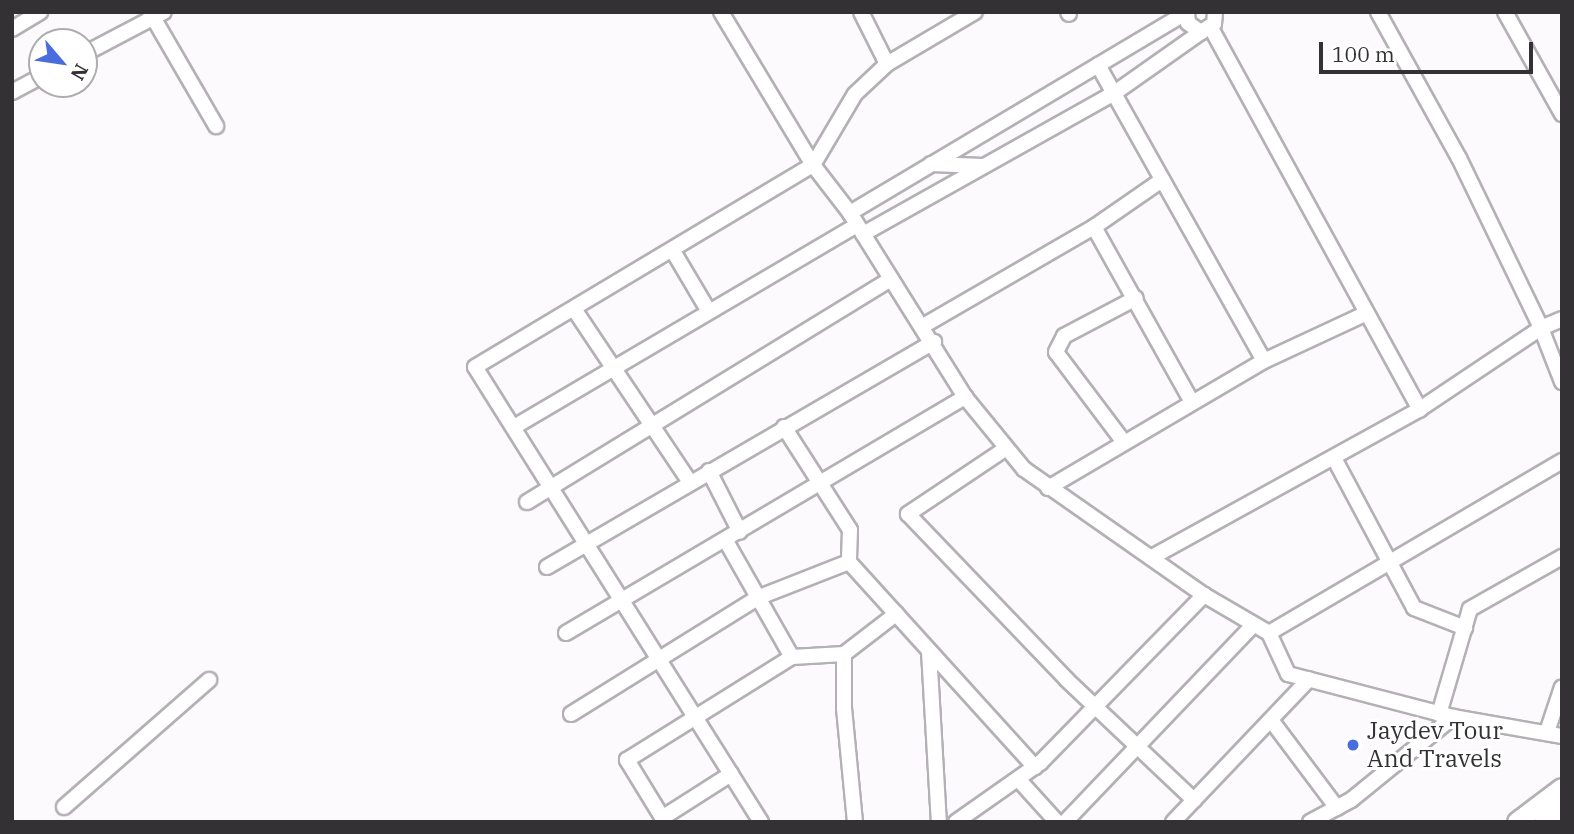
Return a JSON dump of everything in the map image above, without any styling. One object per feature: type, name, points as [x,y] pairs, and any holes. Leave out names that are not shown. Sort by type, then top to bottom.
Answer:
[{"type":"street","points":[[721,12],[813,165],[857,224],[934,342],[965,397],[1005,449],[1048,488],[1154,556],[1204,595],[1269,633],[1287,674],[1446,716],[1555,734],[1562,687]]},
{"type":"street","points":[[861,12],[887,64]]},
{"type":"street","points":[[761,822],[475,367],[813,165],[846,105],[887,64],[952,17],[975,12]]},
{"type":"street","points":[[857,224],[931,164],[1187,12],[1188,23],[1214,21]]},
{"type":"street","points":[[1378,12],[1460,158],[1541,328],[1562,383]]},
{"type":"street","points":[[1505,12],[1562,114]]},
{"type":"street","points":[[12,29],[38,13]]},
{"type":"street","points":[[98,46],[156,14],[216,126]]},
{"type":"street","points":[[1214,21],[1365,314],[1420,409]]},
{"type":"street","points":[[514,427],[857,224],[985,166],[1116,92],[1214,21]]},
{"type":"street","points":[[1098,65],[1116,92],[1162,180],[1264,361]]},
{"type":"street","points":[[12,92],[28,83]]},
{"type":"street","points":[[931,164],[985,166]]},
{"type":"street","points":[[923,326],[1094,227],[1162,180]]},
{"type":"street","points":[[1094,227],[1192,402]]},
{"type":"street","points":[[673,251],[708,310]]},
{"type":"street","points":[[527,502],[891,279]]},
{"type":"street","points":[[1123,442],[1056,352],[1064,336],[1136,298]]},
{"type":"street","points":[[574,309],[690,482]]},
{"type":"street","points":[[1048,488],[1264,361],[1365,314]]},
{"type":"street","points":[[1154,556],[1420,409],[1541,328],[1562,319]]},
{"type":"street","points":[[547,567],[934,342]]},
{"type":"street","points":[[566,633],[821,486],[965,397]]},
{"type":"street","points":[[784,427],[850,530],[849,562],[1035,767]]},
{"type":"street","points":[[1005,449],[908,514],[1093,705],[1195,800]]},
{"type":"street","points":[[1334,458],[1414,608],[1465,628]]},
{"type":"street","points":[[1269,633],[1562,461]]},
{"type":"street","points":[[709,471],[740,533]]},
{"type":"street","points":[[726,541],[792,657]]},
{"type":"street","points":[[1310,822],[1337,808],[1446,716],[1470,609],[1562,557]]},
{"type":"street","points":[[571,714],[757,598],[849,562]]},
{"type":"street","points":[[956,822],[1035,767],[1204,595]]},
{"type":"street","points":[[732,774],[664,820],[627,760],[792,657],[844,654],[896,614]]},
{"type":"street","points":[[1065,822],[1253,625]]},
{"type":"street","points":[[929,651],[939,822]]},
{"type":"street","points":[[844,654],[844,708],[855,822]]},
{"type":"street","points":[[64,807],[209,680]]},
{"type":"street","points":[[1173,822],[1309,680]]},
{"type":"street","points":[[1270,720],[1337,808]]},
{"type":"street","points":[[1018,779],[1056,822]]},
{"type":"street","points":[[1517,822],[1562,788]]},
{"type":"street","points":[[1544,822],[1562,807]]},
{"type":"place","name":"Jaydev Tour And Travels","points":[[1353,745]]}]
